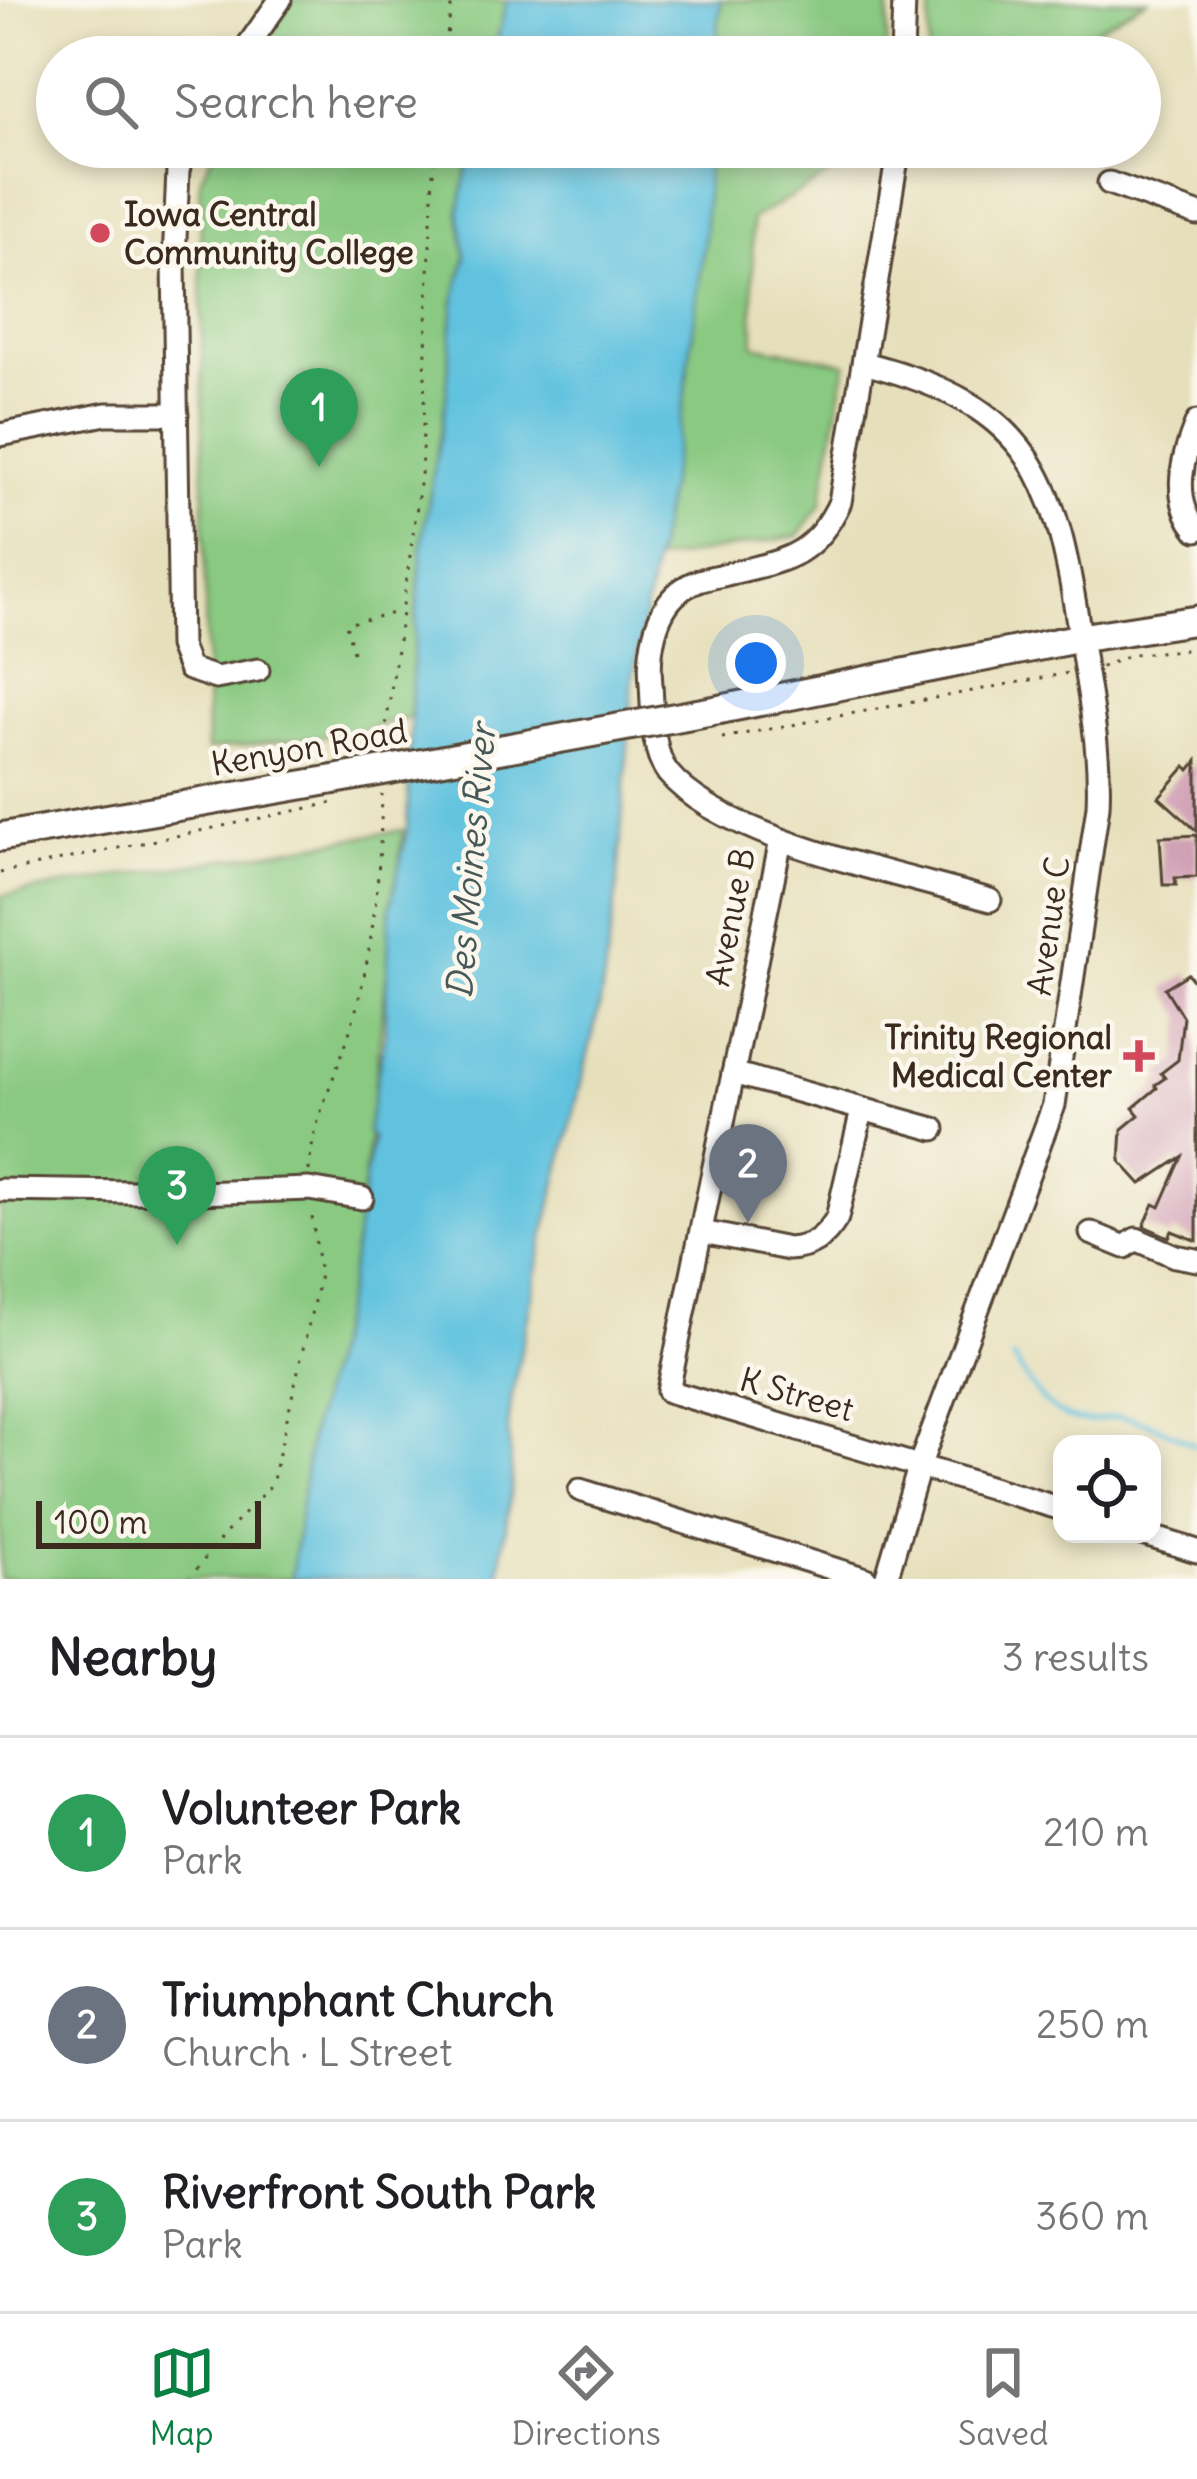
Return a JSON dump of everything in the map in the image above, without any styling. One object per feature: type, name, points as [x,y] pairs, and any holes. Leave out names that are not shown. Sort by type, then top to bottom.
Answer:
[{"type":"main road","name":"Kenyon Road","points":[[0,837],[334,791],[1080,638],[1197,620]]},
{"type":"street","points":[[255,36],[280,0]]},
{"type":"street","points":[[903,36],[904,0]]},
{"type":"street","points":[[179,168],[174,262],[180,646],[189,668],[216,678],[258,670]]},
{"type":"street","name":"Avenue B","points":[[702,1232],[781,839],[758,834],[733,820],[667,772],[658,754],[650,677],[652,644],[668,604],[681,590],[701,580],[790,559],[822,536],[840,502],[896,168]]},
{"type":"street","points":[[1109,183],[1197,214]]},
{"type":"street","name":"Avenue C","points":[[864,363],[922,378],[998,424],[1044,482],[1058,518],[1100,771],[1054,1106],[920,1464],[886,1579]]},
{"type":"street","points":[[0,435],[106,414],[177,414]]},
{"type":"street","points":[[1191,522],[1181,484],[1197,422]]},
{"type":"street","points":[[781,839],[990,899]]},
{"type":"street","points":[[733,1073],[934,1129]]},
{"type":"street","points":[[702,1232],[788,1249],[802,1248],[828,1233],[837,1218],[862,1110]]},
{"type":"street","points":[[0,1190],[198,1193],[309,1189],[362,1198]]},
{"type":"street","name":"K Street","points":[[702,1232],[668,1391],[1053,1506]]},
{"type":"street","points":[[1090,1233],[1125,1247],[1136,1239],[1197,1260]]},
{"type":"street","points":[[580,1490],[866,1579]]},
{"type":"street","points":[[1161,1540],[1197,1551]]},
{"type":"path","points":[[447,36],[452,0]]},
{"type":"path","points":[[383,749],[421,476],[433,168]]},
{"type":"path","points":[[353,652],[346,624],[400,611]]},
{"type":"path","points":[[722,738],[1085,670],[1134,654],[1197,649]]},
{"type":"path","points":[[189,1579],[272,1484],[320,1275],[309,1167],[319,1114],[351,1028],[373,924],[382,788]]},
{"type":"path","points":[[0,873],[334,791]]},
{"type":"green space","points":[[289,0],[507,0],[498,36],[271,36]]},
{"type":"green space","points":[[721,0],[889,0],[887,36],[717,36]]},
{"type":"green space","points":[[931,0],[1147,0],[1084,36],[929,36]]},
{"type":"green space","points":[[206,168],[468,168],[459,212],[466,257],[454,301],[446,400],[423,535],[413,717],[358,732],[207,750],[200,180]]},
{"type":"green space","points":[[707,168],[842,168],[752,219],[754,345],[846,363],[821,505],[798,536],[654,561],[689,355]]},
{"type":"green space","points":[[403,830],[362,1198],[308,1579],[0,1579],[0,896]]},
{"type":"water","points":[[507,0],[721,0],[717,36],[498,36]]},
{"type":"water","name":"Des Moines River","points":[[468,168],[707,168],[704,244],[684,401],[633,678],[617,889],[600,1004],[542,1245],[512,1395],[508,1428],[512,1480],[499,1579],[291,1579],[310,1436],[347,1292],[385,1034],[390,908],[407,830],[423,535],[446,400],[454,301],[466,257],[459,212]]},
{"type":"building","points":[[1197,761],[1197,831],[1159,797],[1186,766],[1190,770]]},
{"type":"building","points":[[1197,835],[1197,877],[1175,878],[1176,885],[1163,885],[1160,837]]},
{"type":"building","points":[[1188,974],[1197,985],[1197,1241],[1172,1231],[1169,1237],[1144,1226],[1154,1204],[1160,1207],[1182,1157],[1141,1184],[1120,1161],[1122,1129],[1139,1115],[1133,1108],[1157,1088],[1165,1078],[1161,1073],[1178,1060],[1183,1017],[1165,988]]},
{"type":"waterway","points":[[1013,1358],[1043,1400],[1063,1415],[1089,1421],[1138,1420],[1197,1446]]},
{"type":"place","name":"Iowa Central Community College","points":[[100,233]]},
{"type":"place","name":"Volunteer Park","points":[[319,467]]},
{"type":"place","name":"Trinity Regional Medical Center","points":[[1139,1056]]},
{"type":"place","name":"Triumphant Church","points":[[748,1223]]},
{"type":"place","name":"Riverfront South Park","points":[[177,1245]]}]
